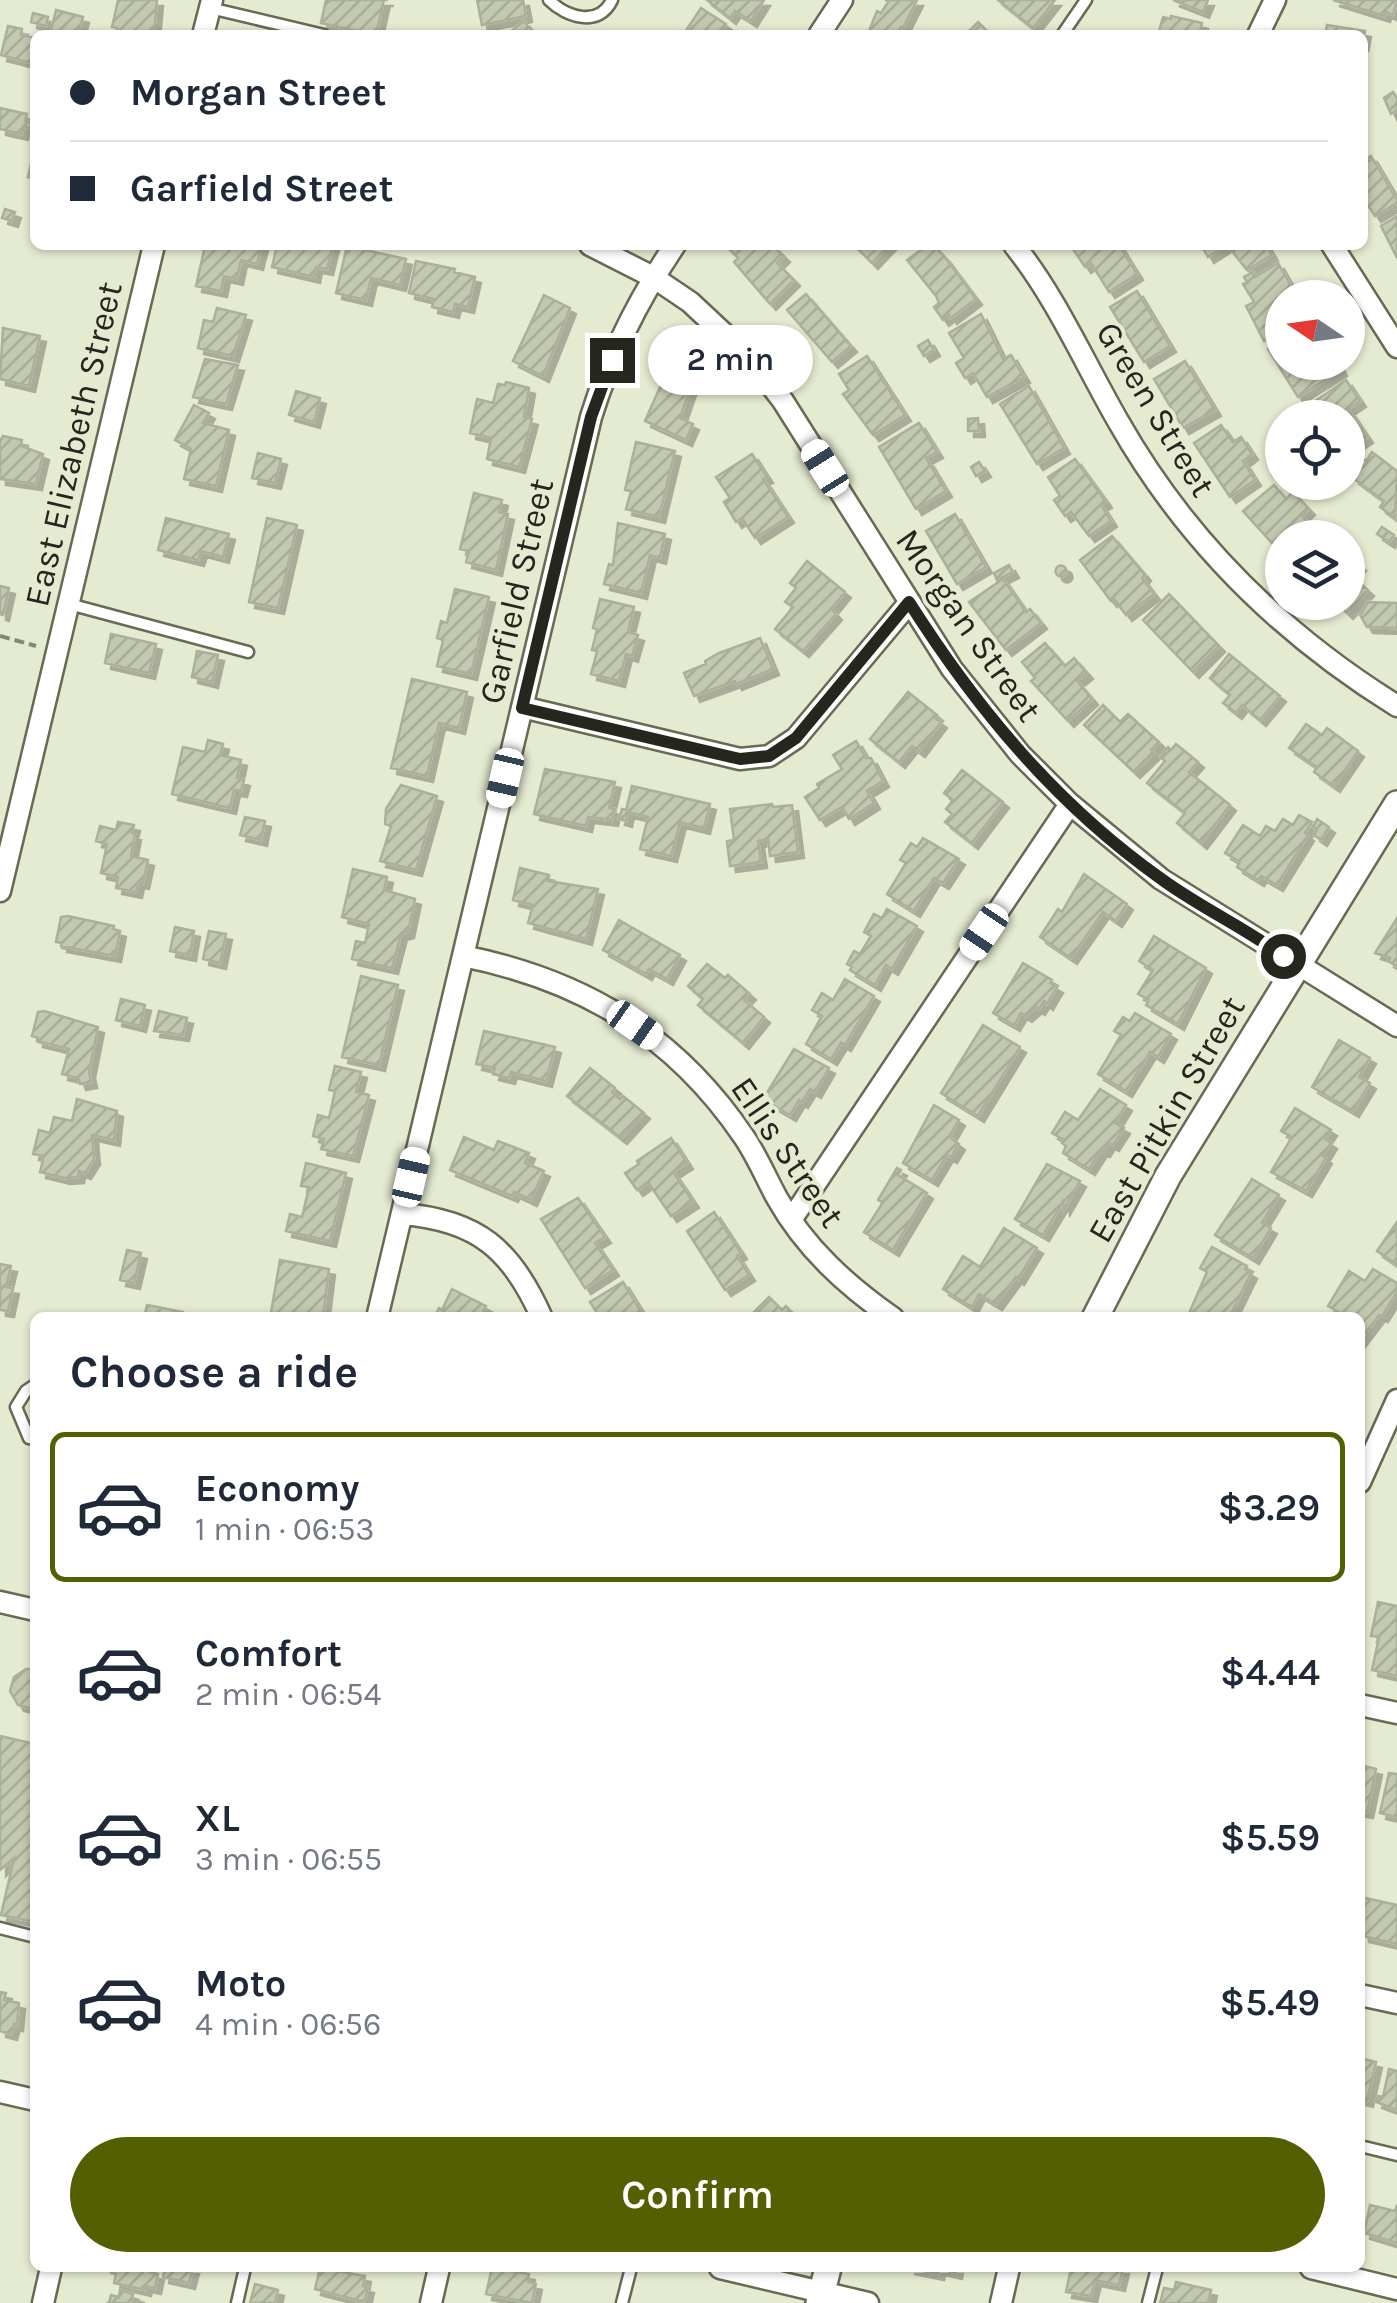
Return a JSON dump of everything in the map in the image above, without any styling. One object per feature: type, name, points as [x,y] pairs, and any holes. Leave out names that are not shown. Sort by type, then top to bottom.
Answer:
[{"type":"street","points":[[822,30],[842,0]]},
{"type":"street","points":[[1260,30],[1274,0]]},
{"type":"street","points":[[204,30],[211,4]]},
{"type":"street","name":"East Elizabeth Street","points":[[0,892],[153,250]]},
{"type":"street","name":"Morgan Street","points":[[600,250],[653,277],[724,331],[772,386],[980,706],[1070,804],[1160,879],[1397,1026]]},
{"type":"street","name":"Garfield Street","points":[[378,1312],[591,417],[615,352],[653,277],[672,250]]},
{"type":"street","name":"Green Street","points":[[1017,250],[1075,336],[1152,476],[1208,549],[1302,641],[1397,706]]},
{"type":"street","points":[[1335,250],[1397,347]]},
{"type":"street","points":[[522,708],[740,759],[769,756],[796,738],[909,602]]},
{"type":"street","points":[[790,1220],[1070,804]]},
{"type":"street","name":"East Pitkin Street","points":[[1097,1312],[1168,1176],[1397,804]]},
{"type":"street","name":"Ellis Street","points":[[463,956],[514,967],[574,989],[652,1037],[695,1075],[723,1107],[748,1142],[790,1220],[836,1273],[885,1312]]},
{"type":"street","points":[[402,1214],[450,1221],[489,1241],[522,1276],[539,1312]]},
{"type":"street","points":[[1365,1471],[1397,1400]]},
{"type":"street","points":[[0,1602],[30,1609]]},
{"type":"street","points":[[1365,1706],[1397,1714]]},
{"type":"street","points":[[1365,1995],[1397,2003]]},
{"type":"street","points":[[0,2092],[30,2099]]},
{"type":"street","points":[[43,2303],[50,2272]]},
{"type":"street","points":[[431,2303],[438,2272]]},
{"type":"street","points":[[741,2272],[823,2288],[868,2303]]},
{"type":"street","points":[[1001,2303],[1008,2272]]},
{"type":"street","points":[[1328,2272],[1397,2288]]},
{"type":"lane","points":[[550,0],[564,14],[591,18],[608,8],[612,0]]},
{"type":"lane","points":[[1065,30],[1086,0]]},
{"type":"lane","points":[[211,4],[306,30]]},
{"type":"lane","points":[[69,604],[248,652]]},
{"type":"lane","points":[[30,1388],[11,1405],[30,1438]]},
{"type":"lane","points":[[0,1928],[30,1935]]},
{"type":"lane","points":[[1365,2147],[1397,2154]]},
{"type":"lane","points":[[237,2303],[245,2272]]},
{"type":"lane","points":[[622,2303],[630,2272]]},
{"type":"lane","points":[[1148,2303],[1155,2272]]},
{"type":"building","points":[[118,0],[157,0],[154,30],[112,27]]},
{"type":"building","points":[[326,0],[384,0],[377,30],[321,23]]},
{"type":"building","points":[[477,0],[523,0],[526,16],[482,25]]},
{"type":"building","points":[[707,0],[764,0],[751,21],[735,11],[730,18]]},
{"type":"building","points":[[917,0],[903,28],[869,30],[877,11],[881,13],[888,2]]},
{"type":"building","points":[[998,0],[1055,0],[1033,28]]},
{"type":"building","points":[[1173,0],[1208,0],[1203,12]]},
{"type":"building","points":[[1333,0],[1397,1],[1393,15],[1386,12],[1384,16]]},
{"type":"building","points":[[701,8],[726,24],[722,30],[686,30]]},
{"type":"building","points":[[56,10],[83,17],[79,30],[51,30]]},
{"type":"building","points":[[33,13],[48,17],[46,26],[31,22]]},
{"type":"building","points":[[1163,17],[1202,23],[1200,30],[1159,30]]},
{"type":"building","points":[[524,21],[531,30],[512,30]]},
{"type":"building","points":[[978,22],[986,30],[970,30]]},
{"type":"building","points":[[1327,25],[1359,30],[1326,30]]},
{"type":"building","points":[[8,26],[22,29],[21,35],[30,37],[30,63],[1,55]]},
{"type":"building","points":[[1393,92],[1397,110],[1391,114],[1384,98]]},
{"type":"building","points":[[0,108],[27,114],[25,121],[30,122],[30,128],[24,126],[22,134],[0,129]]},
{"type":"building","points":[[1371,156],[1397,200],[1375,216],[1368,205]]},
{"type":"building","points":[[5,209],[15,212],[12,221],[2,218]]},
{"type":"building","points":[[1397,216],[1397,258],[1381,226]]},
{"type":"building","points":[[204,250],[261,250],[257,264],[241,260],[237,279],[224,276],[221,291],[196,286]]},
{"type":"building","points":[[276,250],[332,250],[327,269],[316,267],[314,277],[272,267]]},
{"type":"building","points":[[346,250],[406,259],[400,285],[371,278],[366,300],[336,293]]},
{"type":"building","points":[[730,250],[777,250],[784,256],[777,263],[794,280],[770,304],[734,262],[738,258]]},
{"type":"building","points":[[859,250],[884,250],[872,263]]},
{"type":"building","points":[[921,250],[938,250],[976,299],[943,320],[934,307],[939,303],[936,296],[907,260]]},
{"type":"building","points":[[1074,250],[1122,250],[1137,274],[1109,292],[1091,263],[1085,267]]},
{"type":"building","points":[[1231,250],[1269,250],[1272,255],[1247,270]]},
{"type":"building","points":[[416,261],[475,277],[468,307],[455,304],[453,312],[432,307],[434,299],[409,293]]},
{"type":"building","points":[[1278,263],[1288,280],[1265,280],[1264,341],[1246,306],[1254,302],[1243,284],[1247,282],[1244,277],[1253,272],[1255,277]]},
{"type":"building","points":[[1137,291],[1170,346],[1144,362],[1110,307]]},
{"type":"building","points":[[806,294],[851,346],[832,362],[787,310]]},
{"type":"building","points":[[544,295],[570,308],[543,376],[513,361]]},
{"type":"building","points":[[217,308],[246,315],[233,356],[198,348],[204,320],[213,322]]},
{"type":"building","points":[[981,314],[1003,359],[1011,355],[1024,377],[987,397],[973,373],[965,378],[956,363],[964,358],[949,333]]},
{"type":"building","points":[[3,328],[40,336],[29,386],[0,379]]},
{"type":"building","points":[[928,340],[934,350],[924,356],[918,346]]},
{"type":"building","points":[[867,356],[905,415],[873,435],[843,394],[849,390],[839,374]]},
{"type":"building","points":[[205,359],[238,365],[226,404],[193,397]]},
{"type":"building","points":[[1185,361],[1215,410],[1183,428],[1154,379]]},
{"type":"building","points":[[668,369],[693,381],[680,418],[693,424],[686,440],[645,421]]},
{"type":"building","points":[[1287,380],[1325,380],[1298,397]]},
{"type":"building","points":[[1346,380],[1359,400],[1317,400]]},
{"type":"building","points":[[506,382],[529,388],[524,417],[532,419],[519,467],[487,459],[491,438],[470,433],[477,399],[493,403],[498,384]]},
{"type":"building","points":[[1029,386],[1064,448],[1037,464],[1000,404]]},
{"type":"building","points":[[296,391],[320,398],[314,422],[289,415]]},
{"type":"building","points":[[194,405],[209,413],[203,423],[229,430],[216,486],[184,479],[191,449],[175,440]]},
{"type":"building","points":[[978,418],[979,431],[968,431],[968,419]]},
{"type":"building","points":[[919,423],[937,452],[926,458],[946,491],[916,509],[879,447]]},
{"type":"building","points":[[1221,425],[1233,442],[1241,437],[1252,454],[1243,461],[1255,480],[1230,497],[1194,443]]},
{"type":"building","points":[[3,436],[22,440],[21,446],[43,454],[36,484],[0,479]]},
{"type":"building","points":[[636,442],[675,451],[659,517],[626,509],[631,491],[625,490]]},
{"type":"building","points":[[1372,452],[1397,471],[1395,518],[1380,507],[1384,501],[1365,487],[1366,461]]},
{"type":"building","points":[[258,453],[281,459],[275,483],[252,478]]},
{"type":"building","points":[[752,454],[788,517],[755,538],[742,518],[736,522],[724,502],[730,498],[716,477]]},
{"type":"building","points":[[1075,459],[1106,502],[1101,505],[1111,521],[1089,536],[1071,512],[1065,516],[1054,500],[1060,496],[1048,477]]},
{"type":"building","points":[[979,462],[985,471],[976,476],[971,467]]},
{"type":"building","points":[[474,493],[502,500],[499,512],[508,514],[496,570],[466,562],[469,551],[460,549]]},
{"type":"building","points":[[1265,493],[1265,500],[1301,500],[1309,509],[1302,516],[1306,520],[1265,520],[1265,535],[1243,511]]},
{"type":"building","points":[[955,514],[986,567],[957,584],[926,531]]},
{"type":"building","points":[[166,518],[229,534],[223,557],[201,551],[198,560],[158,550]]},
{"type":"building","points":[[267,518],[297,525],[278,608],[249,602]]},
{"type":"building","points":[[618,523],[665,534],[660,558],[650,555],[641,593],[604,584],[609,564],[613,565]]},
{"type":"building","points":[[1382,527],[1394,535],[1389,542],[1377,534]]},
{"type":"building","points":[[1112,536],[1145,575],[1142,578],[1154,594],[1126,615],[1080,560]]},
{"type":"building","points":[[807,561],[845,592],[831,609],[836,614],[803,651],[775,629],[793,607],[785,602],[796,588],[790,583]]},
{"type":"building","points":[[1009,565],[1013,572],[997,580],[994,573]]},
{"type":"building","points":[[1061,565],[1067,571],[1061,577],[1055,571]]},
{"type":"building","points":[[1003,579],[1026,612],[1030,609],[1041,623],[1006,650],[969,602]]},
{"type":"building","points":[[0,586],[9,588],[3,615],[0,614]]},
{"type":"building","points":[[455,589],[489,597],[471,674],[437,666],[443,640],[437,638],[441,621],[447,623]]},
{"type":"building","points":[[1169,594],[1219,646],[1193,672],[1143,620]]},
{"type":"building","points":[[600,599],[634,607],[628,632],[638,635],[632,656],[626,654],[619,681],[591,674],[597,651],[592,650],[597,629],[593,628]]},
{"type":"building","points":[[1368,602],[1397,603],[1397,628],[1367,627],[1363,620]]},
{"type":"building","points":[[111,634],[156,644],[149,673],[105,663]]},
{"type":"building","points":[[760,638],[773,669],[694,696],[684,673],[706,664],[719,653]]},
{"type":"building","points":[[1045,643],[1065,666],[1074,658],[1087,673],[1077,681],[1092,699],[1068,721],[1031,681],[1035,678],[1022,662]]},
{"type":"building","points":[[197,651],[218,655],[212,682],[192,677]]},
{"type":"building","points":[[1229,654],[1280,696],[1260,720],[1242,705],[1236,713],[1223,703],[1230,695],[1210,678]]},
{"type":"building","points":[[412,679],[467,692],[459,728],[439,723],[427,776],[391,768]]},
{"type":"building","points":[[908,692],[941,722],[919,751],[912,746],[899,762],[870,739]]},
{"type":"building","points":[[1103,705],[1120,722],[1128,714],[1159,742],[1151,750],[1154,753],[1134,772],[1084,725]]},
{"type":"building","points":[[1306,724],[1322,735],[1327,728],[1358,751],[1334,786],[1314,772],[1317,767],[1289,748]]},
{"type":"building","points":[[208,740],[223,744],[220,755],[241,760],[237,778],[244,780],[241,791],[234,790],[230,808],[172,794],[183,747],[205,752]]},
{"type":"building","points":[[856,741],[883,781],[867,791],[874,803],[849,819],[842,807],[820,820],[805,797],[819,788],[817,784],[842,769],[833,755]]},
{"type":"building","points":[[1176,744],[1198,762],[1189,772],[1230,805],[1201,843],[1177,823],[1185,813],[1147,783],[1165,761],[1160,757]]},
{"type":"building","points":[[545,769],[615,782],[609,808],[615,809],[612,820],[588,817],[586,826],[534,814]]},
{"type":"building","points":[[962,770],[1003,802],[972,843],[945,822],[952,814],[946,809],[953,800],[944,793]]},
{"type":"building","points":[[401,785],[437,796],[416,870],[380,861],[391,826],[385,824],[386,809]]},
{"type":"building","points":[[632,786],[710,804],[704,828],[680,822],[671,856],[640,849],[648,817],[628,812],[626,821],[619,819],[622,809],[626,810]]},
{"type":"building","points":[[792,805],[798,852],[770,856],[768,839],[758,841],[761,862],[730,866],[727,841],[734,840],[730,809]]},
{"type":"building","points":[[1299,815],[1312,822],[1305,833],[1308,835],[1277,885],[1261,876],[1258,880],[1237,867],[1240,862],[1225,853],[1243,825],[1260,836],[1266,826],[1275,831],[1283,819],[1293,825]]},
{"type":"building","points":[[245,817],[265,821],[261,840],[240,835]]},
{"type":"building","points":[[1317,819],[1329,827],[1321,840],[1314,835]]},
{"type":"building","points":[[118,822],[134,825],[131,856],[148,860],[143,883],[138,882],[136,892],[116,888],[118,877],[101,873],[107,844],[96,841],[100,826],[116,830]]},
{"type":"building","points":[[923,838],[959,859],[943,883],[934,878],[914,911],[887,894],[906,863],[900,860],[911,843],[917,847]]},
{"type":"building","points":[[520,868],[549,875],[548,881],[598,889],[586,939],[528,923],[533,905],[513,900]]},
{"type":"building","points":[[353,869],[387,877],[384,890],[415,899],[408,932],[401,934],[392,968],[352,959],[356,941],[365,943],[369,924],[342,917]]},
{"type":"building","points":[[1084,874],[1127,904],[1116,921],[1103,912],[1071,958],[1040,937],[1058,909],[1062,912]]},
{"type":"building","points":[[887,909],[917,926],[892,969],[886,965],[875,985],[847,964],[854,951],[860,954],[871,936],[864,932],[874,914],[882,918]]},
{"type":"building","points":[[61,917],[114,926],[120,931],[115,956],[56,942]]},
{"type":"building","points":[[1397,918],[1396,966],[1388,961],[1390,958],[1375,953]]},
{"type":"building","points":[[619,920],[680,955],[667,979],[649,969],[646,974],[603,950]]},
{"type":"building","points":[[175,927],[194,931],[190,955],[170,951]]},
{"type":"building","points":[[209,931],[226,934],[220,963],[203,959]]},
{"type":"building","points":[[1154,936],[1206,968],[1178,1024],[1146,1005],[1149,1000],[1138,994],[1153,970],[1139,961]]},
{"type":"building","points":[[1023,963],[1057,987],[1047,1004],[1044,1001],[1026,1016],[1021,1013],[1014,1025],[993,1013]]},
{"type":"building","points":[[707,964],[750,994],[744,1000],[764,1017],[743,1043],[698,1005],[703,999],[688,986]]},
{"type":"building","points":[[361,976],[398,985],[379,1065],[342,1057]]},
{"type":"building","points":[[845,979],[874,996],[845,1045],[841,1043],[831,1059],[806,1044],[822,1016],[812,1010],[822,993],[833,1000]]},
{"type":"building","points":[[121,999],[145,1005],[140,1026],[116,1020]]},
{"type":"building","points":[[159,1011],[187,1018],[183,1035],[154,1031]]},
{"type":"building","points":[[38,1012],[98,1027],[89,1072],[91,1082],[80,1084],[78,1078],[62,1074],[69,1049],[37,1041],[32,1036]]},
{"type":"building","points":[[1135,1013],[1171,1034],[1158,1057],[1150,1052],[1126,1091],[1098,1074],[1121,1035],[1114,1031],[1123,1017],[1130,1021]]},
{"type":"building","points":[[983,1025],[1020,1047],[978,1116],[941,1093]]},
{"type":"building","points":[[484,1031],[555,1047],[546,1081],[511,1072],[509,1078],[493,1074],[495,1068],[476,1064]]},
{"type":"building","points":[[1339,1040],[1370,1058],[1359,1077],[1370,1083],[1353,1111],[1312,1087]]},
{"type":"building","points":[[794,1049],[829,1068],[815,1092],[810,1089],[790,1115],[763,1099]]},
{"type":"building","points":[[335,1066],[361,1072],[356,1092],[369,1095],[353,1156],[321,1149],[324,1139],[313,1136],[318,1115],[329,1118],[335,1091],[329,1090]]},
{"type":"building","points":[[590,1068],[615,1088],[612,1092],[620,1099],[623,1096],[644,1113],[621,1138],[567,1096]]},
{"type":"building","points":[[1100,1089],[1126,1105],[1115,1123],[1124,1128],[1113,1145],[1109,1143],[1101,1150],[1089,1169],[1063,1153],[1064,1140],[1052,1133],[1065,1112],[1078,1120]]},
{"type":"building","points":[[77,1099],[117,1111],[114,1140],[92,1135],[94,1159],[85,1173],[79,1171],[78,1177],[40,1172],[44,1156],[33,1154],[39,1130],[50,1133],[54,1117],[72,1121]]},
{"type":"building","points":[[934,1105],[959,1120],[949,1137],[959,1144],[932,1180],[903,1163]]},
{"type":"building","points":[[1295,1108],[1331,1130],[1325,1139],[1331,1143],[1323,1156],[1326,1158],[1306,1191],[1271,1172],[1292,1137],[1281,1131]]},
{"type":"building","points":[[464,1137],[494,1150],[498,1141],[529,1153],[525,1163],[544,1171],[531,1200],[450,1170]]},
{"type":"building","points":[[671,1138],[687,1163],[673,1172],[693,1202],[671,1216],[648,1182],[637,1190],[625,1173]]},
{"type":"building","points":[[306,1163],[346,1173],[330,1241],[286,1231],[290,1214],[302,1217],[309,1187],[301,1186]]},
{"type":"building","points":[[1047,1164],[1080,1181],[1043,1235],[1015,1219]]},
{"type":"building","points":[[897,1168],[901,1170],[898,1175],[927,1193],[893,1250],[864,1232],[885,1199],[878,1200]]},
{"type":"building","points":[[1252,1179],[1279,1195],[1262,1223],[1271,1228],[1253,1258],[1215,1235]]},
{"type":"building","points":[[578,1198],[605,1237],[595,1243],[613,1270],[585,1288],[541,1219]]},
{"type":"building","points":[[714,1212],[741,1253],[737,1256],[749,1275],[725,1290],[687,1231]]},
{"type":"building","points":[[1397,1222],[1397,1265],[1377,1251]]},
{"type":"building","points":[[1004,1228],[1037,1248],[996,1304],[979,1294],[972,1307],[943,1289],[963,1256],[980,1267]]},
{"type":"building","points":[[1212,1247],[1247,1266],[1245,1269],[1251,1273],[1232,1312],[1190,1311],[1207,1272],[1200,1268]]},
{"type":"building","points":[[127,1250],[141,1253],[134,1283],[120,1280]]},
{"type":"building","points":[[280,1260],[329,1269],[324,1312],[271,1312]]},
{"type":"building","points":[[0,1264],[11,1266],[6,1287],[13,1288],[8,1311],[0,1310]]},
{"type":"building","points":[[1373,1269],[1397,1283],[1397,1292],[1365,1333],[1365,1312],[1338,1312],[1328,1306],[1349,1271],[1365,1281]]},
{"type":"building","points":[[623,1282],[641,1312],[596,1312],[590,1302]]},
{"type":"building","points":[[452,1289],[486,1306],[483,1312],[437,1312],[442,1310]]},
{"type":"building","points":[[769,1297],[782,1310],[786,1306],[792,1312],[754,1312]]},
{"type":"building","points":[[147,1305],[183,1312],[145,1312]]},
{"type":"building","points":[[1378,1602],[1397,1606],[1397,1676],[1372,1670],[1379,1637],[1371,1636]]},
{"type":"building","points":[[30,1669],[30,1708],[18,1705],[10,1691],[14,1677]]},
{"type":"building","points":[[0,1736],[30,1743],[30,1921],[1,1915],[14,1858],[0,1870]]},
{"type":"building","points":[[1365,1766],[1376,1769],[1365,1812]]},
{"type":"building","points":[[1389,1773],[1397,1774],[1397,1817],[1380,1813]]},
{"type":"building","points":[[1365,1898],[1397,1905],[1397,1944],[1365,1936]]},
{"type":"building","points":[[0,1992],[6,1993],[4,2000],[19,2003],[17,2025],[14,2024],[11,2034],[0,2031]]},
{"type":"building","points":[[1365,2059],[1376,2062],[1365,2100]]},
{"type":"building","points":[[1389,2069],[1397,2071],[1397,2110],[1376,2102],[1378,2096],[1383,2097]]},
{"type":"building","points":[[1370,2205],[1395,2211],[1397,2205],[1397,2243],[1365,2233]]},
{"type":"building","points":[[164,2272],[192,2272],[189,2283],[163,2277]]},
{"type":"building","points":[[319,2272],[365,2276],[363,2286],[368,2287],[365,2300],[360,2301],[315,2289]]},
{"type":"building","points":[[491,2272],[529,2274],[528,2282],[536,2284],[532,2303],[486,2294]]},
{"type":"building","points":[[1070,2272],[1122,2272],[1119,2285],[1095,2280],[1091,2296],[1066,2292]]},
{"type":"building","points":[[111,2273],[158,2274],[155,2288],[146,2286],[145,2290],[114,2283],[116,2274]]},
{"type":"building","points":[[1176,2282],[1211,2290],[1208,2303],[1160,2303],[1164,2288],[1174,2290]]},
{"type":"building","points":[[255,2284],[278,2290],[275,2303],[250,2303]]},
{"type":"building","points":[[120,2290],[133,2294],[132,2300],[145,2303],[109,2303],[111,2295],[119,2297]]},
{"type":"route","points":[[612,360],[591,417],[522,708],[740,759],[769,756],[796,738],[909,602],[980,706],[1020,754],[1070,804],[1160,879],[1283,956]]}]
